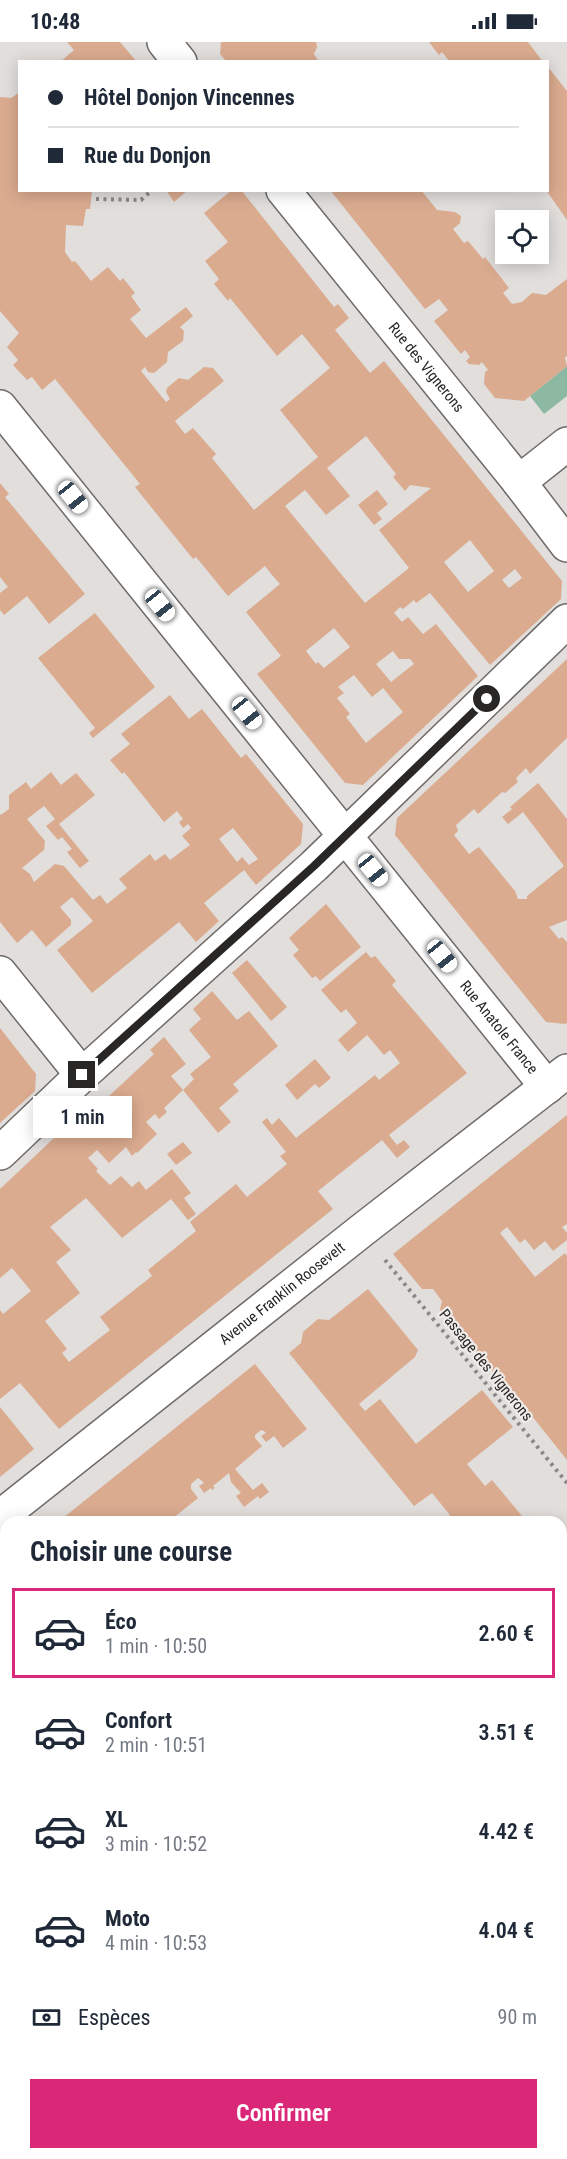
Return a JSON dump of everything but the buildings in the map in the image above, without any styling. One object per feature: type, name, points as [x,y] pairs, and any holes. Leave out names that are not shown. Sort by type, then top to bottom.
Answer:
[{"type":"street","points":[[164,42],[178,60]]},
{"type":"street","name":"Rue des Vignerons","points":[[285,192],[567,544]]},
{"type":"street","name":"Rue Anatole France","points":[[0,407],[346,836],[557,1079]]},
{"type":"street","points":[[519,482],[567,444]]},
{"type":"street","points":[[0,1153],[82,1075],[346,836],[567,621]]},
{"type":"street","points":[[0,973],[82,1075]]},
{"type":"street","name":"Avenue Franklin Roosevelt","points":[[1,1516],[370,1223],[557,1079]]},
{"type":"path","points":[[96,199],[141,200],[150,192]]},
{"type":"path","name":"Passage des Vignerons","points":[[387,1262],[567,1483]]},
{"type":"green space","points":[[567,366],[567,396],[544,414],[530,396]]},
{"type":"route","points":[[82,1075],[314,866],[487,699]]}]
